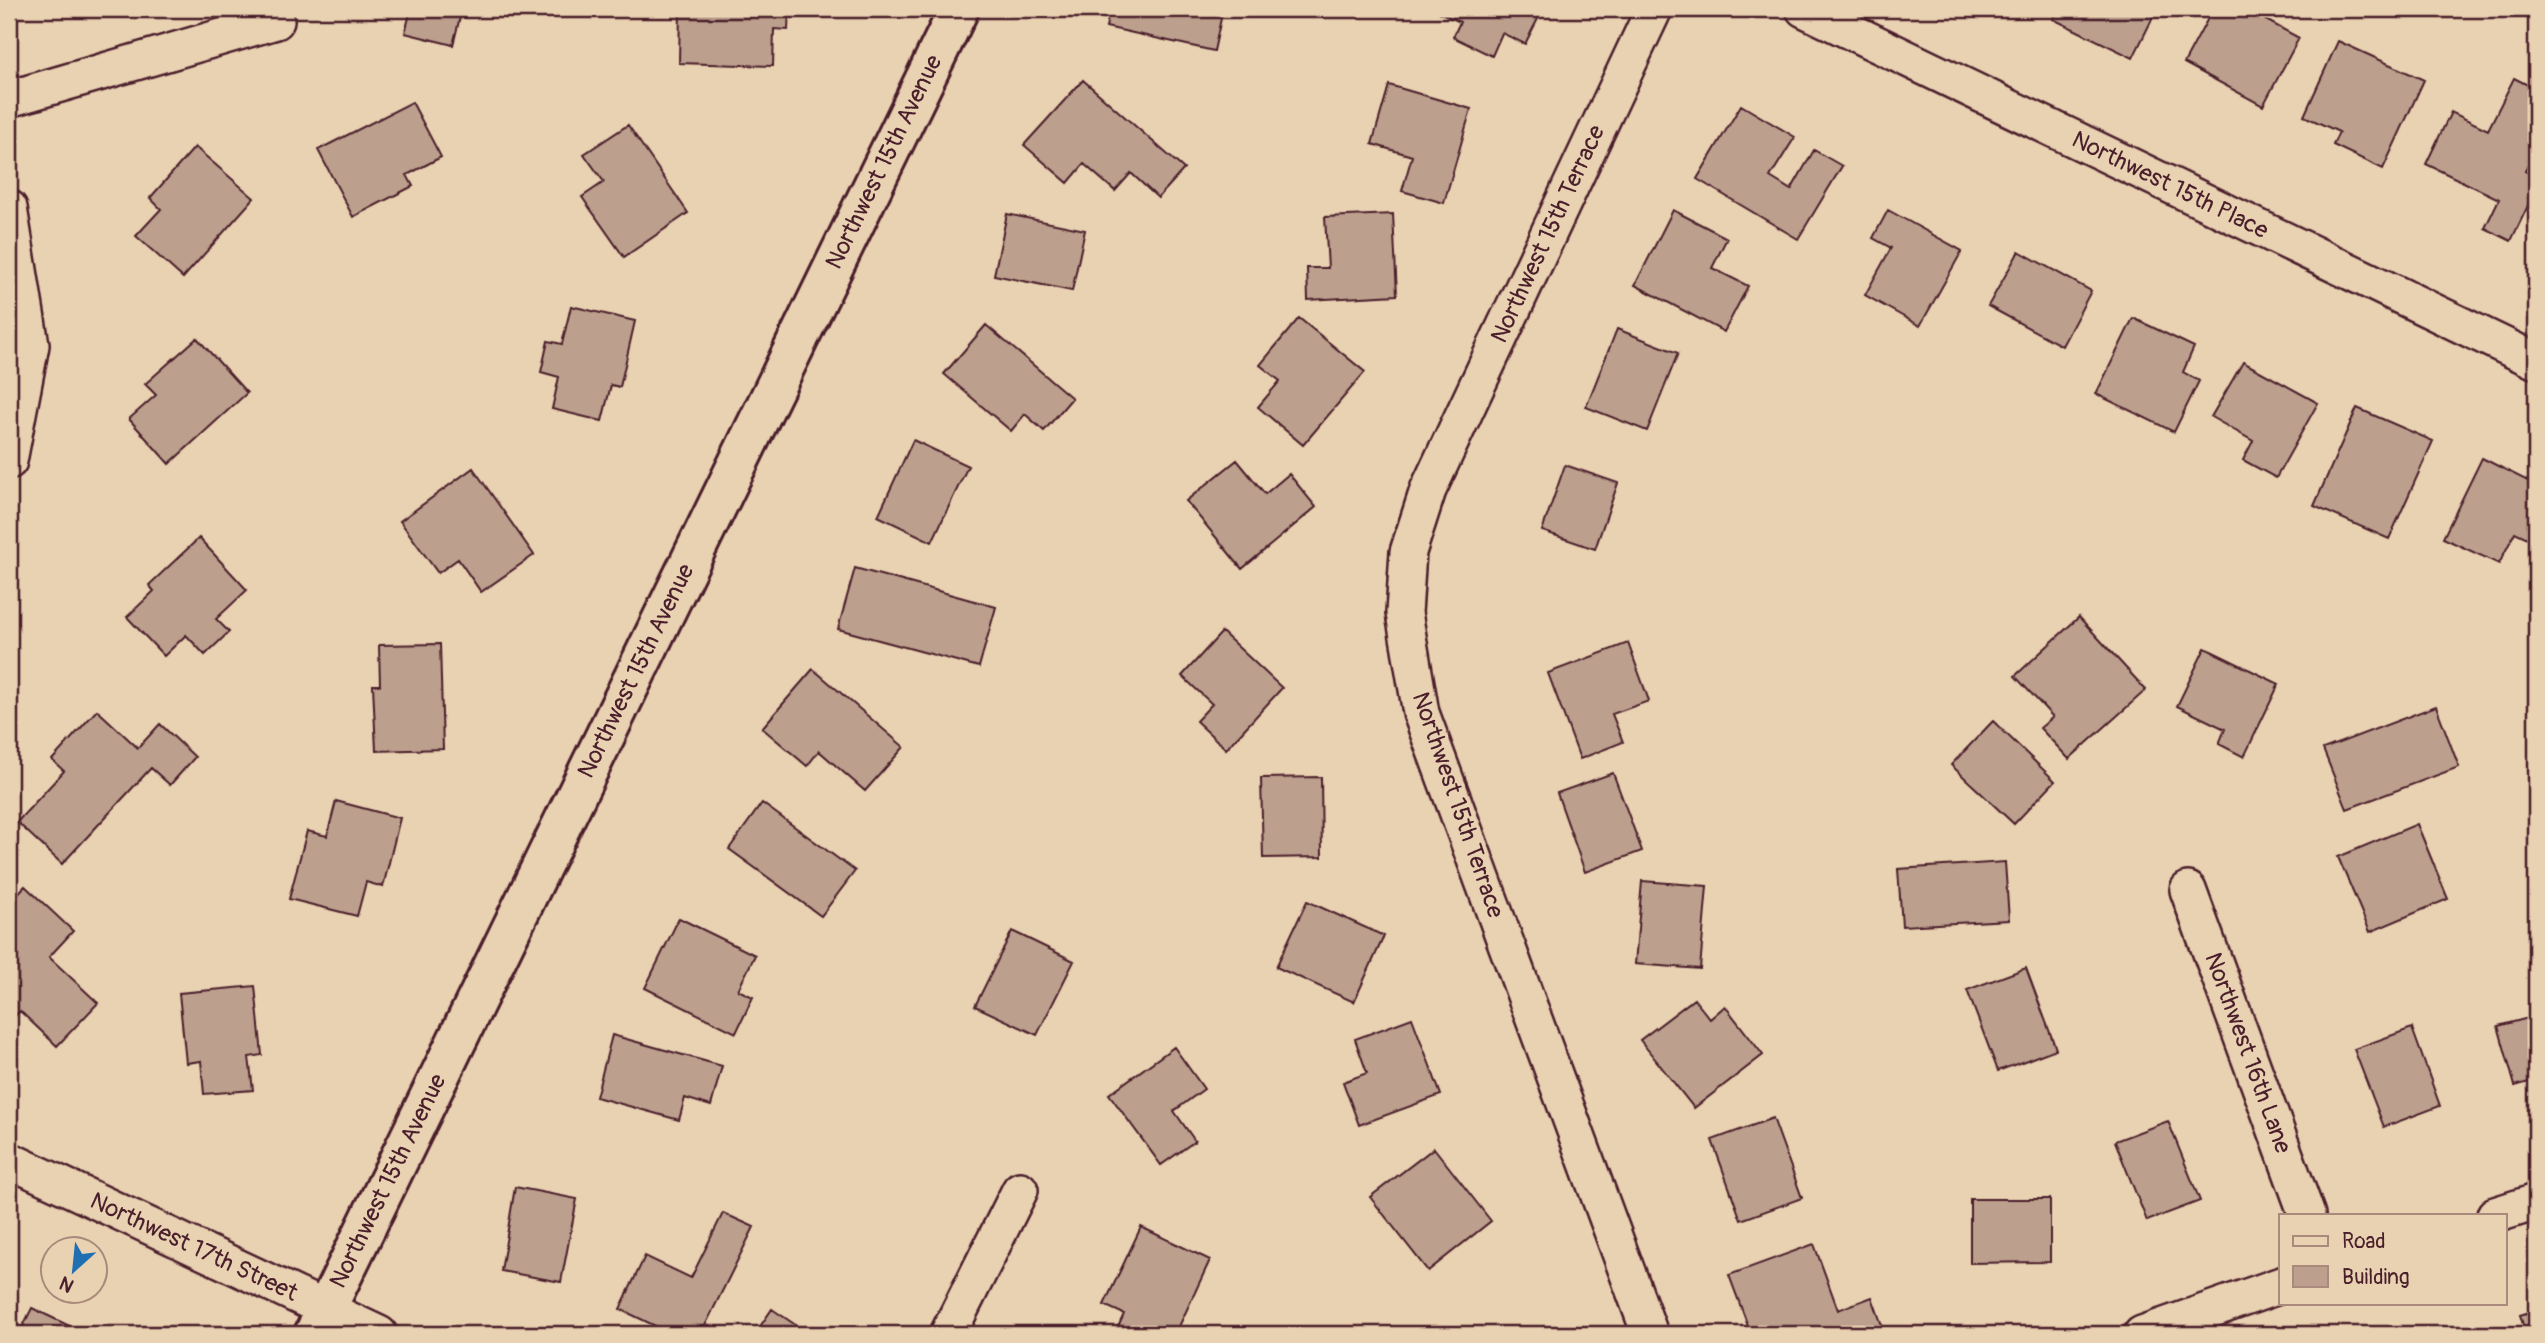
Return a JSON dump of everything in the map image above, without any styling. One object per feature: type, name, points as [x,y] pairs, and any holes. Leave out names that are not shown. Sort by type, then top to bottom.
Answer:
[{"type":"street","name":"Northwest 15th Avenue","points":[[320,1321],[959,9]]},
{"type":"street","name":"Northwest 15th Terrace","points":[[1650,1334],[1421,713],[1404,613],[1408,552],[1427,490],[1654,9]]},
{"type":"street","name":"Northwest 15th Place","points":[[1804,9],[2536,361]]},
{"type":"street","points":[[9,99],[276,21]]},
{"type":"street","points":[[9,208],[31,345],[9,461]]},
{"type":"street","name":"Northwest 16th Lane","points":[[2188,890],[2307,1214]]},
{"type":"street","name":"Northwest 17th Street","points":[[9,1160],[320,1321],[379,1334]]},
{"type":"street","points":[[948,1334],[1020,1190]]},
{"type":"street","points":[[2498,1214],[2536,1202]]},
{"type":"street","points":[[2142,1334],[2279,1286]]},
{"type":"building","points":[[411,9],[462,9],[453,45],[405,33]]},
{"type":"building","points":[[680,9],[789,9],[788,30],[774,29],[773,66],[679,63]]},
{"type":"building","points":[[1110,9],[1223,9],[1214,51],[1106,27]]},
{"type":"building","points":[[1433,9],[1543,9],[1525,44],[1502,33],[1492,56],[1453,37],[1460,22]]},
{"type":"building","points":[[2058,9],[2157,9],[2133,58],[2053,19]]},
{"type":"building","points":[[2213,9],[2270,9],[2264,19],[2299,38],[2263,106],[2184,63]]},
{"type":"building","points":[[2338,41],[2424,80],[2383,169],[2333,145],[2339,132],[2304,116]]},
{"type":"building","points":[[2514,78],[2536,89],[2536,147],[2525,171],[2536,177],[2536,189],[2511,241],[2485,228],[2499,199],[2426,164],[2451,112],[2488,130]]},
{"type":"building","points":[[1083,80],[1184,169],[1158,198],[1131,173],[1115,191],[1084,164],[1068,183],[1024,145]]},
{"type":"building","points":[[1389,85],[1471,109],[1444,203],[1402,191],[1412,156],[1372,144]]},
{"type":"building","points":[[412,102],[441,157],[407,175],[413,186],[353,217],[318,150]]},
{"type":"building","points":[[1741,105],[1795,137],[1770,177],[1791,190],[1814,150],[1842,166],[1798,239],[1697,179]]},
{"type":"building","points":[[628,125],[688,213],[624,257],[582,197],[604,182],[584,154]]},
{"type":"building","points":[[195,147],[254,198],[183,278],[136,236],[161,209],[150,198]]},
{"type":"building","points":[[1673,210],[1727,238],[1712,268],[1748,286],[1724,332],[1635,285]]},
{"type":"building","points":[[1888,210],[1962,251],[1920,326],[1865,295],[1891,248],[1873,238]]},
{"type":"building","points":[[1007,214],[1085,230],[1072,291],[994,275]]},
{"type":"building","points":[[1393,214],[1397,295],[1308,300],[1307,268],[1328,268],[1325,217]]},
{"type":"building","points":[[2019,251],[2091,291],[2062,346],[1988,306]]},
{"type":"building","points":[[571,306],[635,321],[620,387],[611,385],[602,421],[552,409],[559,377],[541,372],[548,341],[562,344]]},
{"type":"building","points":[[1299,318],[1365,372],[1303,445],[1258,407],[1280,381],[1260,365]]},
{"type":"building","points":[[2133,318],[2194,347],[2183,372],[2199,381],[2174,432],[2096,394]]},
{"type":"building","points":[[986,325],[1072,398],[1044,431],[1025,414],[1011,431],[944,374]]},
{"type":"building","points":[[1617,329],[1678,353],[1647,431],[1586,407]]},
{"type":"building","points":[[197,338],[247,393],[169,464],[129,419],[156,395],[145,384]]},
{"type":"building","points":[[2243,362],[2318,403],[2276,478],[2243,460],[2253,441],[2211,417]]},
{"type":"building","points":[[2357,408],[2433,441],[2389,539],[2314,506]]},
{"type":"building","points":[[913,440],[968,466],[932,542],[878,516]]},
{"type":"building","points":[[2482,458],[2536,485],[2536,542],[2515,532],[2499,564],[2443,538]]},
{"type":"building","points":[[1237,460],[1265,494],[1289,474],[1316,507],[1242,569],[1186,501]]},
{"type":"building","points":[[1565,465],[1618,483],[1595,549],[1542,531]]},
{"type":"building","points":[[473,468],[534,555],[481,592],[458,559],[438,573],[400,521]]},
{"type":"building","points":[[199,538],[247,590],[216,619],[229,632],[205,655],[186,635],[164,656],[127,617],[154,591],[149,585]]},
{"type":"building","points":[[855,568],[996,607],[979,667],[838,629]]},
{"type":"building","points":[[2079,617],[2146,690],[2069,759],[2040,728],[2053,717],[2015,676]]},
{"type":"building","points":[[1222,632],[1282,688],[1226,749],[1196,721],[1212,704],[1182,676]]},
{"type":"building","points":[[1628,643],[1649,701],[1612,714],[1623,742],[1580,759],[1548,673]]},
{"type":"building","points":[[440,644],[443,749],[376,751],[373,685],[380,685],[379,645]]},
{"type":"building","points":[[2205,648],[2279,684],[2244,757],[2219,744],[2225,729],[2177,706]]},
{"type":"building","points":[[813,669],[904,747],[865,791],[819,751],[807,766],[762,728]]},
{"type":"building","points":[[2436,706],[2459,767],[2347,809],[2323,749]]},
{"type":"building","points":[[97,710],[138,748],[160,724],[195,757],[170,785],[151,768],[62,864],[17,822],[64,771],[52,760]]},
{"type":"building","points":[[1993,721],[2055,781],[2014,824],[1951,765]]},
{"type":"building","points":[[1613,773],[1642,851],[1585,872],[1557,793]]},
{"type":"building","points":[[1321,777],[1322,857],[1263,858],[1261,778]]},
{"type":"building","points":[[336,801],[400,818],[383,887],[366,882],[357,916],[289,899],[307,831],[327,836]]},
{"type":"building","points":[[762,803],[855,871],[821,916],[729,849]]},
{"type":"building","points":[[2417,824],[2448,899],[2370,932],[2338,857]]},
{"type":"building","points":[[2005,862],[2009,920],[1902,926],[1898,869]]},
{"type":"building","points":[[1642,881],[1707,886],[1700,969],[1635,964]]},
{"type":"building","points":[[25,886],[73,931],[49,957],[98,1003],[57,1046],[20,1011],[12,1019],[9,1017],[9,903]]},
{"type":"building","points":[[1307,901],[1384,936],[1354,1002],[1276,967]]},
{"type":"building","points":[[679,918],[755,955],[738,990],[753,997],[736,1033],[645,988]]},
{"type":"building","points":[[1012,931],[1074,961],[1037,1035],[975,1006]]},
{"type":"building","points":[[2026,968],[2056,1049],[1998,1071],[1967,990]]},
{"type":"building","points":[[255,986],[262,1055],[249,1057],[253,1090],[204,1094],[201,1061],[186,1063],[179,993]]},
{"type":"building","points":[[1694,999],[1710,1019],[1725,1006],[1763,1055],[1694,1108],[1640,1040]]},
{"type":"building","points":[[2536,1016],[2536,1080],[2515,1086],[2498,1026]]},
{"type":"building","points":[[1412,1018],[1441,1095],[1359,1125],[1343,1082],[1367,1073],[1355,1039]]},
{"type":"building","points":[[2412,1028],[2440,1106],[2384,1127],[2354,1049]]},
{"type":"building","points":[[612,1035],[722,1066],[711,1106],[685,1098],[679,1120],[596,1097]]},
{"type":"building","points":[[1174,1047],[1204,1089],[1174,1111],[1195,1141],[1161,1165],[1109,1094]]},
{"type":"building","points":[[1773,1118],[1802,1198],[1741,1220],[1712,1140]]},
{"type":"building","points":[[2168,1121],[2200,1201],[2147,1221],[2115,1141]]},
{"type":"building","points":[[1434,1148],[1491,1221],[1428,1271],[1370,1197]]},
{"type":"building","points":[[515,1187],[577,1199],[561,1282],[501,1271]]},
{"type":"building","points":[[1970,1199],[2050,1199],[2050,1262],[1970,1263]]},
{"type":"building","points":[[723,1213],[754,1227],[701,1334],[672,1334],[620,1309],[645,1256],[691,1278]]},
{"type":"building","points":[[1141,1227],[1210,1260],[1176,1333],[1161,1327],[1157,1334],[1115,1334],[1124,1314],[1104,1305]]},
{"type":"building","points":[[1814,1244],[1838,1310],[1872,1297],[1885,1334],[1751,1334],[1729,1275]]},
{"type":"building","points":[[32,1308],[86,1334],[19,1334]]},
{"type":"building","points":[[772,1309],[809,1334],[755,1334]]},
{"type":"building","points":[[2536,1310],[2536,1334],[2526,1334],[2520,1315]]}]
